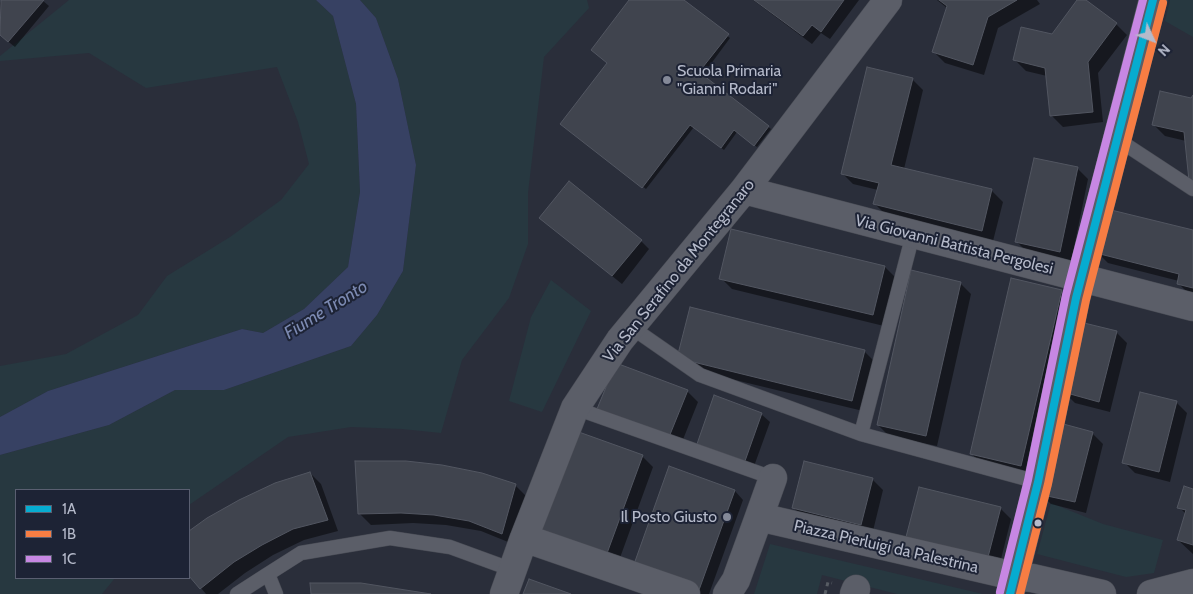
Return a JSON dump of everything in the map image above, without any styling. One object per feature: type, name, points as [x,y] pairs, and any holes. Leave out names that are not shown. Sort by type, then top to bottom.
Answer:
[{"type":"street","name":"Via San Serafino da Montegranaro","points":[[508,582],[575,408],[620,340],[744,190],[888,0]]},
{"type":"street","points":[[1012,585],[1038,482],[1082,278],[1152,0]]},
{"type":"street","name":"Via Giovanni Battista Pergolesi","points":[[744,190],[1193,307]]},
{"type":"street","points":[[727,594],[736,580],[773,478]]},
{"type":"street","name":"Piazza Pierluigi da Palestrina","points":[[759,517],[1012,585],[1032,578],[1102,594]]},
{"type":"street","points":[[524,538],[686,594]]},
{"type":"street","points":[[1151,594],[1193,583]]},
{"type":"lane","points":[[1117,140],[1193,189]]},
{"type":"lane","points":[[861,434],[913,234]]},
{"type":"lane","points":[[630,327],[700,374],[861,434],[1038,482]]},
{"type":"lane","points":[[575,408],[773,478]]},
{"type":"lane","points":[[236,594],[301,553],[390,538],[450,547],[508,582]]},
{"type":"lane","points":[[268,574],[276,594]]},
{"type":"shaded area","points":[[69,0],[316,0],[333,16],[356,104],[360,192],[348,267],[304,309],[263,333],[242,329],[48,391],[0,417],[0,366],[66,354],[138,315],[167,276],[230,237],[281,200],[309,164],[298,122],[277,67],[146,88],[89,53],[0,61],[0,56]]},
{"type":"shaded area","points":[[360,0],[587,0],[589,8],[544,57],[528,193],[528,244],[509,298],[462,360],[441,433],[351,427],[288,437],[190,504],[190,489],[15,489],[15,579],[114,579],[102,594],[0,594],[0,455],[109,425],[175,390],[224,390],[351,346],[377,315],[403,271],[416,165],[398,79],[376,18]]},
{"type":"shaded area","points":[[1170,0],[1193,0],[1193,37],[1165,21]]},
{"type":"shaded area","points":[[551,280],[591,311],[542,412],[509,401],[531,317]]},
{"type":"shaded area","points":[[1051,503],[1103,524],[1163,540],[1154,573],[1126,577],[1037,554]]},
{"type":"shaded area","points":[[770,544],[983,594],[897,594],[822,575],[817,594],[754,594]]},
{"type":"water","name":"Fiume Tronto","points":[[316,0],[360,0],[376,18],[398,79],[416,165],[403,271],[377,315],[351,346],[224,390],[175,390],[109,425],[0,455],[0,417],[48,391],[242,329],[263,333],[304,309],[348,267],[360,192],[356,104],[333,16]]},
{"type":"building","points":[[1,0],[44,0],[8,42],[0,35]]},
{"type":"building","points":[[629,0],[684,0],[729,34],[699,72],[769,126],[754,146],[734,130],[721,148],[690,125],[642,188],[560,124],[607,63],[591,50]]},
{"type":"building","points":[[754,0],[844,0],[821,32],[812,25],[803,36]]},
{"type":"building","points":[[939,0],[1017,0],[988,17],[973,65],[932,52],[947,6]]},
{"type":"building","points":[[1077,0],[1086,0],[1117,23],[1088,62],[1093,112],[1050,116],[1045,68],[1013,60],[1021,27],[1052,34]]},
{"type":"building","points":[[867,67],[913,78],[891,165],[992,189],[982,231],[873,204],[879,183],[841,174]]},
{"type":"building","points":[[1160,91],[1191,98],[1193,95],[1193,181],[1189,181],[1184,132],[1152,125]]},
{"type":"building","points":[[1034,158],[1078,167],[1060,252],[1015,242]]},
{"type":"building","points":[[569,181],[642,240],[612,276],[539,218]]},
{"type":"building","points":[[1107,209],[1193,230],[1193,288],[1177,284],[1179,274],[1096,253]]},
{"type":"building","points":[[731,229],[885,266],[873,315],[719,279]]},
{"type":"building","points":[[911,270],[961,282],[926,436],[877,425]]},
{"type":"building","points":[[1011,278],[1062,290],[1021,466],[970,454]]},
{"type":"building","points":[[690,307],[865,350],[852,401],[677,358]]},
{"type":"building","points":[[1080,322],[1117,331],[1099,402],[1063,392]]},
{"type":"building","points":[[616,363],[688,390],[669,437],[597,409]]},
{"type":"building","points":[[1140,392],[1177,401],[1159,472],[1122,463]]},
{"type":"building","points":[[714,395],[762,413],[745,461],[697,444]]},
{"type":"building","points":[[1056,422],[1093,432],[1075,502],[1038,494]]},
{"type":"building","points":[[576,431],[643,455],[606,556],[540,532]]},
{"type":"building","points":[[355,461],[406,461],[442,465],[482,473],[516,484],[502,534],[469,521],[434,515],[401,513],[358,514]]},
{"type":"building","points":[[804,461],[873,478],[861,525],[792,508]]},
{"type":"building","points":[[669,466],[735,490],[699,590],[633,567]]},
{"type":"building","points":[[310,472],[328,520],[293,529],[262,545],[234,562],[200,589],[190,577],[190,530],[207,518],[239,500],[275,483]]},
{"type":"building","points":[[1184,486],[1193,489],[1193,545],[1177,540],[1186,510],[1177,508]]},
{"type":"building","points":[[919,487],[1001,507],[988,557],[906,537]]},
{"type":"building","points":[[529,579],[571,594],[523,594]]},
{"type":"building","points":[[310,583],[361,583],[431,594],[311,594]]},
{"type":"transit line","name":"1C","points":[[1000,592],[1028,480],[1066,295],[1143,0]]},
{"type":"transit line","name":"1A","points":[[1010,594],[1038,482],[1076,298],[1153,0]]},
{"type":"transit line","name":"1B","points":[[1020,594],[1048,484],[1086,300],[1163,3]]},
{"type":"place","name":"Scuola Primaria \"Gianni Rodari\"","points":[[667,80]]},
{"type":"place","name":"Il Posto Giusto","points":[[727,517]]}]
